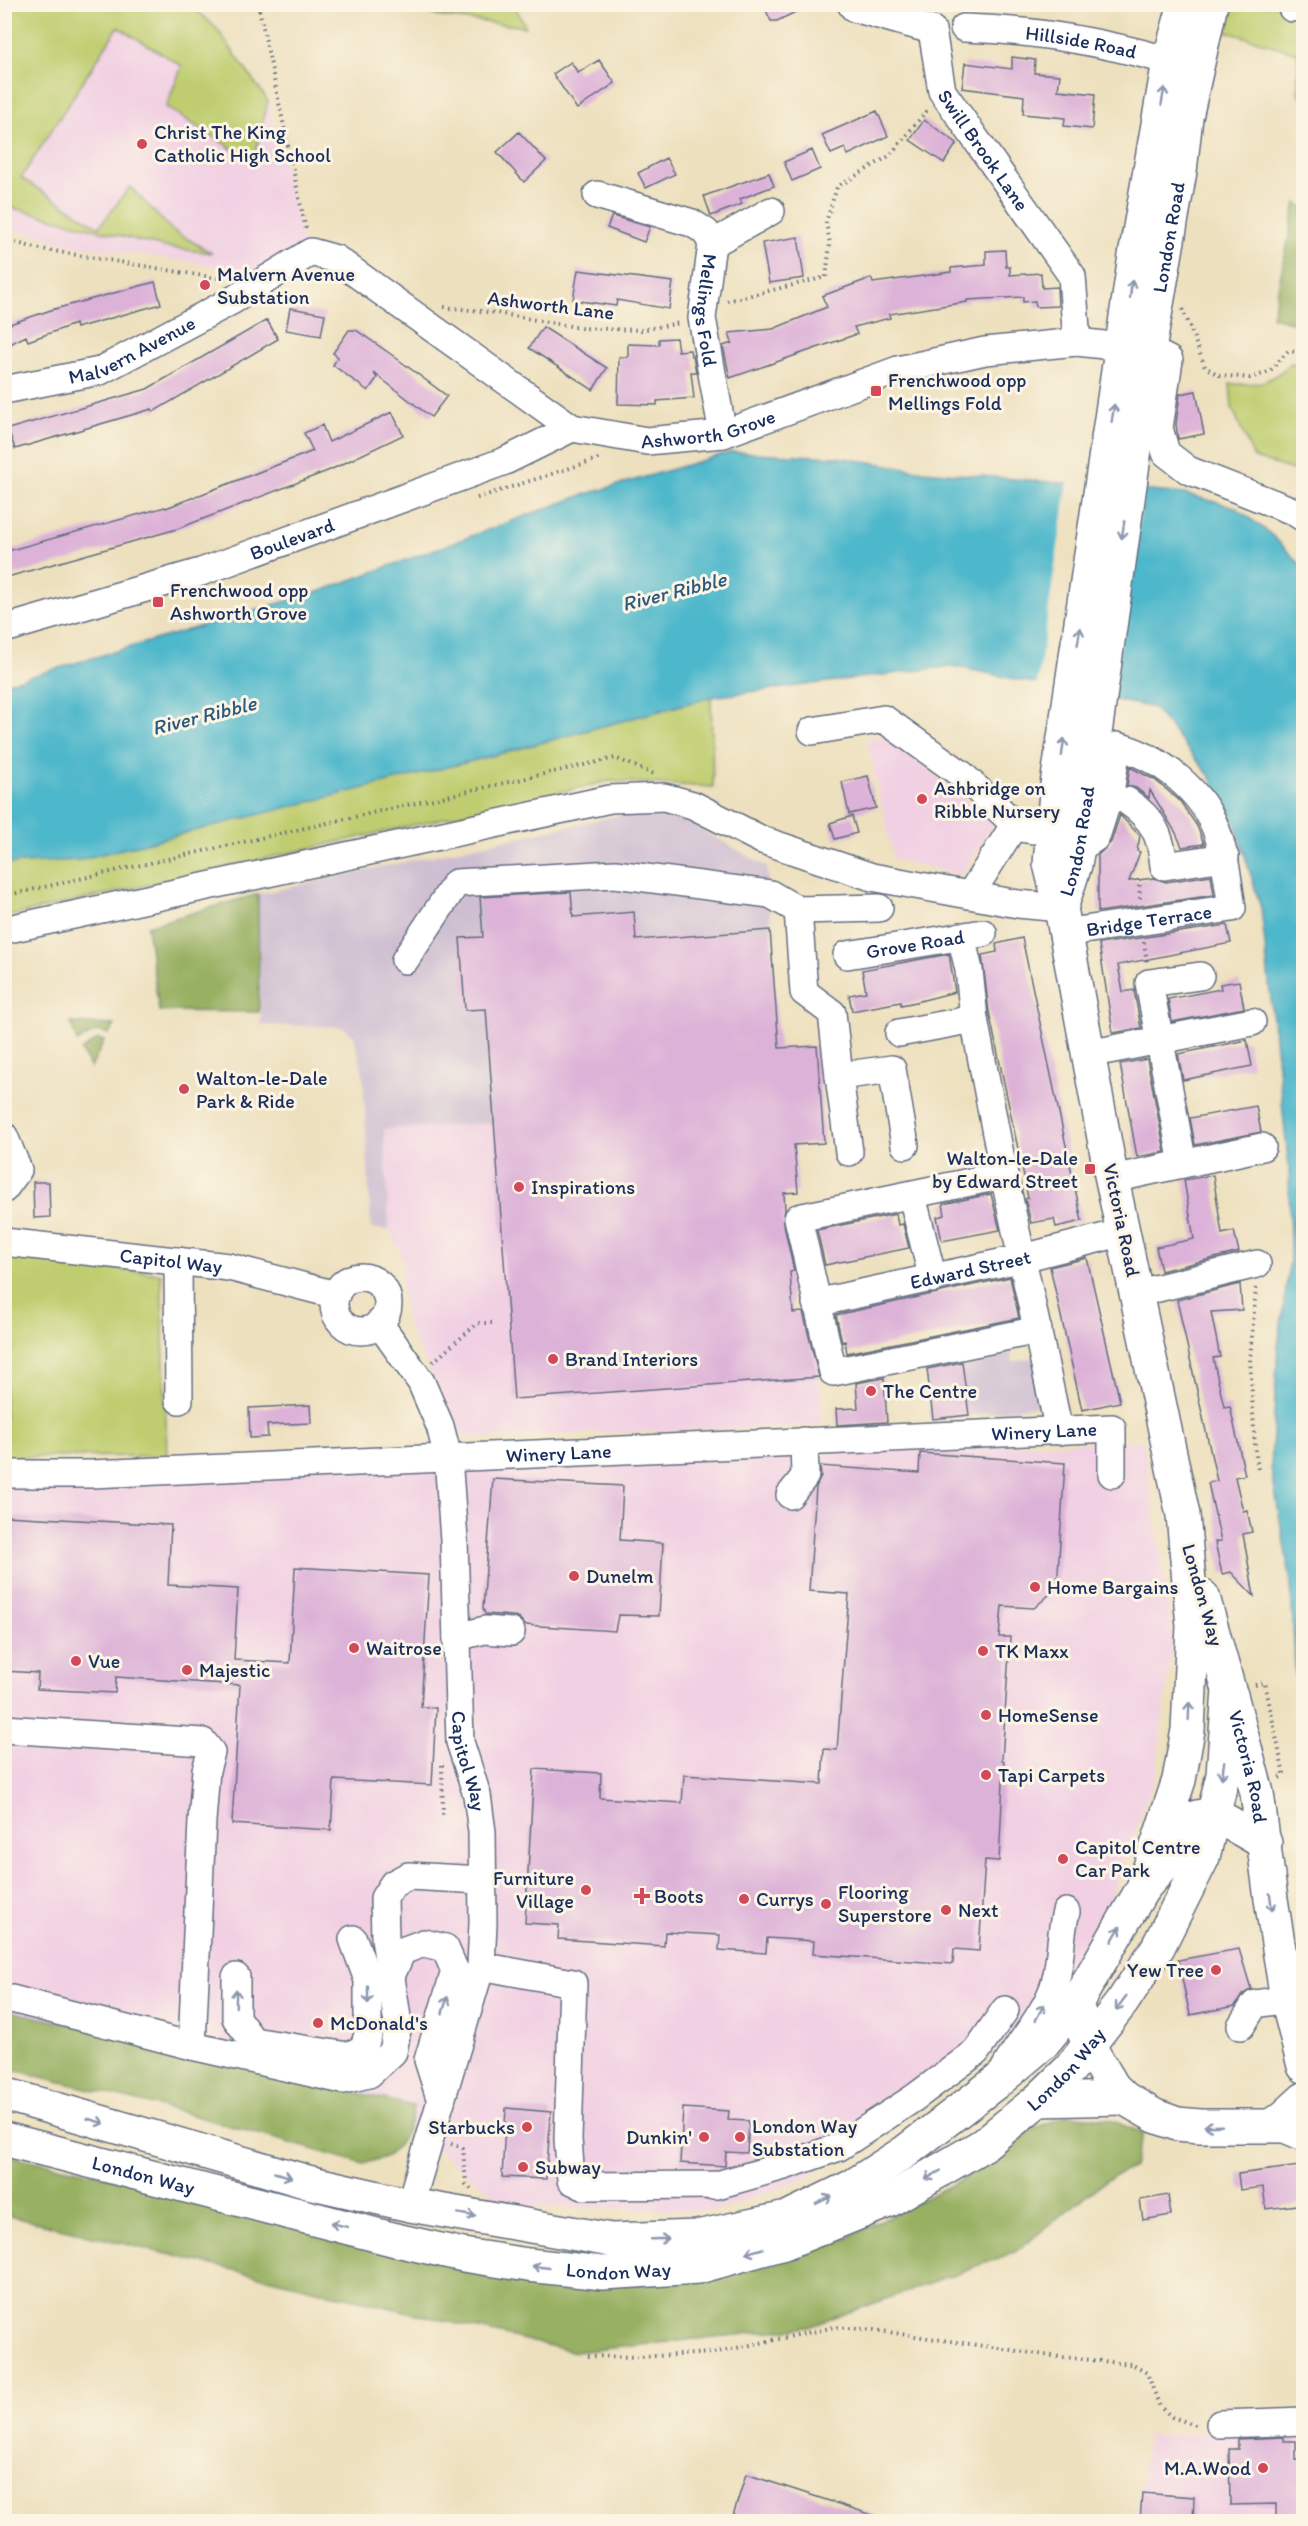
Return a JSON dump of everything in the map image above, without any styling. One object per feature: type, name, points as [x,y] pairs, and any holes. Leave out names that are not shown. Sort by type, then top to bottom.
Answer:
[{"type":"main road","name":"London Road","points":[[1183,65],[1185,4]]},
{"type":"main road","name":"London Road","points":[[1063,921],[1050,864],[1064,842],[1136,348],[1135,256],[1183,65],[1211,4]]},
{"type":"main road","name":"Victoria Road","points":[[1063,921],[1112,1179],[1138,1293],[1185,1532]]},
{"type":"main road","name":"London Way","points":[[4,2139],[396,2240],[528,2265],[603,2273],[698,2267],[784,2243],[888,2201],[983,2145],[1038,2100],[1070,2069],[1123,2001],[1158,1947],[1203,1857],[1225,1765],[1229,1690],[1185,1532]]},
{"type":"main road","name":"London Way","points":[[4,2094],[308,2182],[410,2205],[611,2240],[698,2237],[788,2218],[851,2187],[905,2152],[1043,2043],[1076,2003],[1143,1888],[1179,1780],[1188,1730],[1193,1626],[1185,1532]]},
{"type":"main road","name":"Victoria Road","points":[[1229,1690],[1257,1793],[1287,1999],[1304,2066]]},
{"type":"main road","name":"Victoria Road","points":[[1214,1814],[1265,1844]]},
{"type":"main road","points":[[1143,1888],[1177,1850],[1197,1817],[1214,1814]]},
{"type":"main road","points":[[1076,2003],[1088,2045],[1113,2087],[1124,2098],[1155,2116],[1177,2124],[1200,2126],[1285,2126],[1304,2134]]},
{"type":"main road","points":[[1038,2100],[1124,2098]]},
{"type":"main road","points":[[1271,2125],[1281,2120],[1304,2099]]},
{"type":"main road","points":[[396,2240],[410,2205]]},
{"type":"street","name":"Swill Brook Lane","points":[[852,4],[855,9],[932,30],[942,92],[1072,276],[1077,342]]},
{"type":"street","name":"Hillside Road","points":[[964,28],[1005,29],[1054,35],[1183,65]]},
{"type":"street","name":"Mellings Fold","points":[[597,195],[692,223],[706,232],[712,244],[702,312],[723,434]]},
{"type":"street","points":[[712,244],[771,211]]},
{"type":"street","name":"Malvern Avenue","points":[[4,390],[100,371],[259,285],[311,252]]},
{"type":"street","name":"Ashworth Grove","points":[[311,252],[336,259],[572,429],[647,441],[723,434],[898,370],[985,351],[1077,342],[1136,348]]},
{"type":"street","points":[[1136,348],[1169,360],[1159,428],[1166,453],[1188,470],[1293,511],[1304,519]]},
{"type":"street","name":"Boulevard","points":[[4,629],[201,572],[505,461],[572,429]]},
{"type":"street","points":[[812,731],[885,719],[961,774],[1019,828]]},
{"type":"street","points":[[970,895],[1013,827],[1064,842],[1096,837],[1110,793],[1117,746],[1132,750],[1161,765],[1189,789],[1211,817],[1225,857],[1164,866],[1162,847],[1154,825],[1127,801]]},
{"type":"street","name":"Bridge Terrace","points":[[4,930],[610,799],[664,797],[693,805],[762,840],[872,877],[1018,904],[1063,921],[1232,908],[1225,857]]},
{"type":"street","points":[[405,960],[456,883],[615,874],[770,894],[798,910],[879,908]]},
{"type":"street","points":[[872,877],[889,948]]},
{"type":"street","points":[[798,910],[804,992],[832,1013],[849,1152]]},
{"type":"street","name":"Grove Road","points":[[847,955],[972,934],[969,970],[974,1019]]},
{"type":"street","points":[[1183,1164],[1149,983],[1200,976]]},
{"type":"street","points":[[899,1033],[974,1019],[1004,1175],[1059,1431]]},
{"type":"street","points":[[1088,1054],[1252,1022]]},
{"type":"street","points":[[839,1076],[892,1068],[905,1145]]},
{"type":"street","points":[[4,1136],[18,1170],[4,1189]]},
{"type":"street","points":[[1112,1179],[1262,1147]]},
{"type":"street","points":[[1004,1175],[798,1218],[816,1303],[833,1372],[1038,1330]]},
{"type":"street","points":[[912,1196],[933,1278]]},
{"type":"street","name":"Edward Street","points":[[816,1303],[1023,1258],[1124,1232]]},
{"type":"street","name":"Capitol Way","points":[[4,1242],[229,1267],[336,1295]]},
{"type":"street","points":[[178,1261],[178,1400]]},
{"type":"street","points":[[1138,1293],[1257,1264]]},
{"type":"street","points":[[362,1277],[376,1282],[384,1289],[388,1305],[379,1323],[365,1330],[355,1330],[345,1325],[336,1313],[336,1295],[342,1284],[351,1278],[362,1277]]},
{"type":"street","name":"Capitol Way","points":[[379,1323],[421,1382],[440,1426],[448,1457],[460,1742],[477,1795],[482,1832],[481,1966],[410,2205]]},
{"type":"street","name":"Winery Lane","points":[[4,1474],[92,1474],[1112,1428],[1112,1473]]},
{"type":"street","points":[[790,1495],[805,1476],[804,1441]]},
{"type":"street","points":[[457,1636],[485,1630],[511,1632]]},
{"type":"street","points":[[4,1729],[203,1742],[211,1752],[206,1770],[202,1821],[192,2046]]},
{"type":"street","points":[[4,1997],[192,2046],[343,2080],[369,2074],[393,2052],[398,2024],[385,1938],[384,1898],[393,1884],[408,1876],[482,1880]]},
{"type":"street","points":[[999,2080],[1053,1989],[1066,1912]]},
{"type":"street","points":[[236,1977],[236,2018],[253,2041],[348,2056],[363,2049],[368,2034],[368,1980],[353,1939]]},
{"type":"street","points":[[391,1976],[402,1951],[424,1943],[445,1948],[455,1971],[428,2060],[441,2101]]},
{"type":"street","points":[[481,1966],[573,1983],[568,2139],[571,2180],[583,2186],[717,2185],[839,2147],[914,2098],[976,2052],[1005,2010]]},
{"type":"street","points":[[1241,2026],[1255,2004],[1287,1999]]},
{"type":"street","points":[[1220,2424],[1304,2421]]},
{"type":"path","points":[[258,4],[311,252]]},
{"type":"path","name":"Ashworth Lane","points":[[441,307],[497,313],[581,328],[641,330],[826,277],[830,244],[826,222],[837,187],[889,156],[942,92]]},
{"type":"path","points":[[4,239],[35,248],[259,285]]},
{"type":"path","points":[[1181,304],[1205,367],[1219,375],[1250,378],[1269,372],[1288,351],[1304,353]]},
{"type":"path","points":[[4,896],[615,758],[653,772]]},
{"type":"path","points":[[1257,1264],[1250,1359],[1258,1470]]},
{"type":"path","points":[[416,1376],[478,1323],[492,1323]]},
{"type":"path","points":[[588,2356],[713,2353],[835,2327],[874,2330],[1052,2356],[1131,2364],[1147,2373],[1160,2408],[1172,2417],[1198,2426],[1220,2424]]},
{"type":"shaded area","name":"Christ The King Catholic High School","points":[[4,5],[191,5],[217,29],[268,101],[304,247],[255,276],[212,265],[74,245],[5,226]]},
{"type":"shaded area","name":"Ashbridge on Ribble Nursery","points":[[887,736],[994,824],[961,875],[894,859],[867,739]]},
{"type":"shaded area","points":[[637,811],[687,821],[767,867],[777,1024],[596,1118],[384,1129],[389,1230],[371,1229],[363,1074],[354,1036],[343,1027],[261,1025],[258,894]]},
{"type":"shaded area","points":[[777,1024],[779,1048],[817,1046],[824,1143],[795,1145],[798,1192],[784,1194],[793,1312],[815,1311],[822,1425],[464,1438],[408,1328],[401,1289],[402,1257],[389,1230],[383,1129],[596,1118]]},
{"type":"shaded area","points":[[1009,1342],[1013,1362],[1034,1358],[1042,1405],[931,1421],[924,1360]]},
{"type":"shaded area","points":[[1143,1441],[1173,1636],[1155,1778],[1107,1909],[1016,2039],[801,2181],[714,2211],[507,2206],[411,2129],[408,2104],[129,2037],[5,2010],[4,1476]]},
{"type":"shaded area","points":[[1303,2429],[1303,2521],[1136,2522],[1147,2436]]},
{"type":"green space","points":[[5,4],[191,5],[217,29],[268,101],[253,162],[166,107],[182,66],[118,27],[21,178],[99,227],[130,187],[172,230],[212,253],[164,247],[5,206]]},
{"type":"green space","points":[[415,5],[514,5],[526,27],[436,16]]},
{"type":"green space","points":[[1228,5],[1303,5],[1303,98],[1298,94],[1298,53],[1221,30]]},
{"type":"green space","points":[[1296,203],[1303,206],[1303,325],[1272,317]]},
{"type":"green space","points":[[1291,363],[1303,365],[1303,473],[1254,458],[1232,407],[1230,384],[1249,384],[1270,379]]},
{"type":"green space","points":[[711,697],[713,787],[609,781],[5,917],[4,864],[78,860],[484,758]]},
{"type":"green space","points":[[258,894],[259,1012],[159,1011],[147,926]]},
{"type":"green space","points":[[71,1023],[115,1025],[109,1034],[97,1031],[77,1042]]},
{"type":"green space","points":[[98,1039],[104,1041],[91,1068],[81,1051]]},
{"type":"green space","points":[[5,1256],[161,1274],[167,1456],[5,1457]]},
{"type":"green space","points":[[5,2010],[129,2037],[413,2106],[410,2119],[405,2134],[392,2152],[364,2164],[174,2110],[5,2068]]},
{"type":"green space","points":[[1068,2115],[1108,2119],[1143,2133],[1133,2167],[1105,2181],[1015,2252],[809,2327],[575,2352],[5,2215],[4,2155],[635,2285],[731,2275],[836,2243],[963,2179],[1018,2135]]},
{"type":"water","name":"River Ribble","points":[[731,452],[839,457],[924,471],[1185,494],[1235,507],[1273,536],[1304,568],[1303,1834],[1291,1583],[1271,1468],[1278,1346],[1290,1260],[1289,1169],[1261,908],[1234,820],[1209,775],[1154,708],[952,666],[711,697],[484,758],[78,860],[5,864],[4,684],[321,591],[580,496]]},
{"type":"pier","points":[[1068,481],[1144,488],[1112,702],[1037,686]]},
{"type":"building","points":[[763,4],[812,4],[777,21],[771,21]]},
{"type":"building","points":[[1012,57],[1035,60],[1034,73],[1060,75],[1058,90],[1095,94],[1092,129],[1064,126],[1065,118],[1023,114],[1024,96],[962,88],[965,63],[1012,69]]},
{"type":"building","points":[[599,60],[615,83],[577,109],[553,74],[571,62],[578,73]]},
{"type":"building","points":[[877,111],[888,136],[848,155],[845,148],[831,154],[822,135]]},
{"type":"building","points":[[924,120],[957,143],[944,163],[910,140]]},
{"type":"building","points":[[519,132],[546,161],[524,182],[497,152]]},
{"type":"building","points":[[812,150],[820,169],[792,181],[784,162]]},
{"type":"building","points":[[666,158],[675,174],[646,188],[638,173]]},
{"type":"building","points":[[769,173],[774,186],[740,199],[742,204],[711,216],[704,196]]},
{"type":"building","points":[[612,216],[650,227],[644,242],[607,228]]},
{"type":"building","points":[[798,237],[804,278],[769,283],[762,243]]},
{"type":"building","points":[[1005,250],[1006,267],[1010,267],[1010,275],[1041,273],[1042,288],[1057,287],[1058,306],[1036,307],[1035,301],[1023,302],[1023,297],[967,300],[967,302],[889,314],[890,318],[854,327],[857,334],[730,378],[723,346],[732,343],[729,333],[773,329],[827,307],[822,296],[871,278],[873,283],[951,272],[951,268],[986,265],[986,251]]},
{"type":"building","points":[[578,270],[673,282],[669,309],[617,300],[616,306],[573,300]]},
{"type":"building","points":[[155,282],[161,304],[76,328],[75,324],[28,341],[26,336],[4,347],[4,326],[51,310]]},
{"type":"building","points":[[290,308],[325,314],[321,336],[286,330]]},
{"type":"building","points":[[267,320],[278,339],[153,412],[152,409],[15,449],[8,429],[147,389]]},
{"type":"building","points":[[543,327],[607,368],[593,390],[529,348]]},
{"type":"building","points":[[349,330],[356,330],[447,396],[431,417],[374,373],[377,378],[368,391],[333,365],[338,357],[333,353]]},
{"type":"building","points":[[676,338],[678,351],[690,350],[691,356],[693,355],[696,372],[691,372],[694,398],[657,401],[657,405],[618,404],[619,357],[628,357],[628,344],[659,345],[659,339]]},
{"type":"building","points":[[1196,391],[1204,434],[1178,439],[1176,424],[1180,394]]},
{"type":"building","points":[[392,412],[403,435],[330,470],[177,529],[4,578],[4,552],[166,508],[313,451],[304,433],[322,425],[329,442]]},
{"type":"building","points":[[1130,767],[1155,780],[1180,801],[1197,826],[1204,844],[1182,847],[1150,790],[1149,798],[1136,788],[1127,786]]},
{"type":"building","points":[[868,776],[876,808],[849,814],[842,782]]},
{"type":"building","points":[[1120,815],[1140,836],[1137,851],[1140,852],[1129,881],[1154,878],[1166,882],[1211,875],[1214,895],[1098,912],[1098,855],[1111,842]]},
{"type":"building","points":[[852,816],[857,833],[835,839],[830,823]]},
{"type":"building","points":[[571,892],[573,917],[634,912],[636,940],[770,930],[779,1048],[817,1046],[824,1143],[794,1145],[798,1192],[784,1193],[783,1221],[794,1271],[790,1272],[793,1313],[803,1312],[819,1377],[514,1399],[486,1009],[465,1010],[460,938],[483,937],[480,897]]},
{"type":"building","points":[[1227,925],[1231,943],[1118,965],[1123,992],[1134,990],[1141,1028],[1113,1033],[1099,944]]},
{"type":"building","points":[[1022,938],[1082,1221],[1056,1227],[1054,1219],[1031,1223],[1025,1199],[1028,1198],[1024,1177],[989,1012],[982,955],[997,952],[996,944]]},
{"type":"building","points":[[949,954],[955,992],[901,1005],[901,1002],[852,1011],[849,995],[866,992],[862,970]]},
{"type":"building","points":[[1239,981],[1244,1008],[1172,1022],[1168,999],[1221,989],[1220,984]]},
{"type":"building","points":[[1247,1040],[1252,1066],[1183,1080],[1178,1054]]},
{"type":"building","points":[[1147,1059],[1165,1152],[1137,1157],[1120,1064]]},
{"type":"building","points":[[1256,1106],[1261,1132],[1195,1145],[1190,1118]]},
{"type":"building","points":[[1213,1175],[1222,1234],[1234,1231],[1239,1252],[1161,1271],[1156,1247],[1194,1239],[1184,1180]]},
{"type":"building","points":[[33,1182],[49,1182],[50,1217],[34,1218]]},
{"type":"building","points":[[991,1194],[1000,1230],[942,1241],[937,1217],[945,1215],[943,1204]]},
{"type":"building","points":[[896,1214],[898,1225],[903,1224],[909,1248],[825,1265],[817,1230]]},
{"type":"building","points":[[1087,1258],[1120,1402],[1082,1410],[1050,1267]]},
{"type":"building","points":[[1010,1277],[1019,1318],[847,1353],[845,1341],[842,1342],[836,1315]]},
{"type":"building","points":[[1240,1284],[1242,1310],[1211,1312],[1220,1357],[1213,1358],[1224,1407],[1230,1406],[1245,1475],[1235,1477],[1243,1511],[1247,1510],[1252,1532],[1243,1534],[1254,1596],[1231,1572],[1222,1574],[1215,1542],[1221,1541],[1208,1483],[1217,1481],[1177,1300]]},
{"type":"building","points":[[962,1362],[969,1415],[933,1419],[927,1369]]},
{"type":"building","name":"The Centre","points":[[884,1378],[887,1422],[837,1425],[836,1409],[858,1408],[856,1383]]},
{"type":"building","points":[[310,1405],[311,1423],[267,1425],[268,1437],[250,1438],[249,1408]]},
{"type":"building","points":[[920,1453],[1065,1463],[1057,1588],[1034,1608],[1002,1606],[999,1637],[1010,1637],[1002,1760],[1004,1761],[999,1861],[985,1860],[979,1951],[954,1949],[953,1964],[813,1954],[814,1941],[767,1938],[766,1953],[719,1950],[720,1935],[665,1932],[664,1946],[558,1939],[559,1925],[525,1923],[534,1769],[601,1773],[600,1798],[682,1803],[684,1775],[822,1784],[824,1749],[837,1750],[849,1594],[809,1591],[816,1487],[821,1476],[820,1466],[919,1473]]},
{"type":"building","name":"Dunelm","points":[[493,1479],[623,1486],[620,1540],[663,1543],[659,1616],[618,1615],[615,1631],[525,1625],[513,1616],[485,1614],[483,1608]]},
{"type":"building","points":[[4,1516],[171,1525],[168,1585],[238,1589],[234,1660],[290,1663],[295,1567],[429,1575],[421,1707],[436,1708],[432,1785],[334,1780],[331,1830],[232,1824],[240,1685],[116,1677],[115,1693],[37,1689],[38,1673],[4,1671]]},
{"type":"building","points":[[1239,1949],[1251,1989],[1242,1995],[1235,2006],[1190,2015],[1178,1960]]},
{"type":"building","points":[[506,2108],[551,2112],[546,2179],[502,2177]]},
{"type":"building","name":"Dunkin'","points":[[683,2108],[729,2111],[728,2120],[749,2121],[747,2153],[726,2152],[725,2166],[680,2163]]},
{"type":"building","points":[[1299,2166],[1304,2204],[1266,2209],[1263,2187],[1240,2190],[1238,2174]]},
{"type":"building","points":[[1168,2195],[1171,2215],[1143,2220],[1140,2200]]},
{"type":"building","name":"M.A.Wood","points":[[1284,2437],[1284,2441],[1296,2441],[1296,2460],[1304,2461],[1304,2522],[1276,2522],[1276,2504],[1230,2505],[1229,2449],[1238,2449],[1238,2439]]},
{"type":"building","points":[[746,2474],[882,2518],[882,2522],[731,2522]]},
{"type":"building","points":[[1142,2493],[1194,2497],[1193,2522],[1140,2522]]},
{"type":"place","name":"Christ The King Catholic High School","points":[[142,144]]},
{"type":"place","name":"Malvern Avenue Substation","points":[[205,285]]},
{"type":"place","name":"Frenchwood opp Mellings Fold","points":[[876,391]]},
{"type":"place","name":"Frenchwood opp Ashworth Grove","points":[[158,602]]},
{"type":"place","name":"Ashbridge on Ribble Nursery","points":[[922,799]]},
{"type":"place","name":"Walton-le-Dale Park & Ride","points":[[184,1089]]},
{"type":"place","name":"Walton-le-Dale by Edward Street","points":[[1090,1169]]},
{"type":"place","name":"Inspirations","points":[[519,1187]]},
{"type":"place","name":"Brand Interiors","points":[[553,1359]]},
{"type":"place","name":"The Centre","points":[[871,1391]]},
{"type":"place","name":"Dunelm","points":[[574,1576]]},
{"type":"place","name":"Home Bargains","points":[[1035,1587]]},
{"type":"place","name":"Waitrose","points":[[354,1648]]},
{"type":"place","name":"TK Maxx","points":[[983,1651]]},
{"type":"place","name":"Vue","points":[[76,1661]]},
{"type":"place","name":"Majestic","points":[[187,1670]]},
{"type":"place","name":"HomeSense","points":[[986,1715]]},
{"type":"place","name":"Tapi Carpets","points":[[986,1775]]},
{"type":"place","name":"Capitol Centre Car Park","points":[[1063,1859]]},
{"type":"place","name":"Furniture Village","points":[[586,1890]]},
{"type":"place","name":"Boots","points":[[642,1896]]},
{"type":"place","name":"Currys","points":[[744,1899]]},
{"type":"place","name":"Flooring Superstore","points":[[826,1904]]},
{"type":"place","name":"Next","points":[[946,1910]]},
{"type":"place","name":"Yew Tree","points":[[1216,1970]]},
{"type":"place","name":"McDonald's","points":[[318,2023]]},
{"type":"place","name":"Starbucks","points":[[527,2127]]},
{"type":"place","name":"Dunkin'","points":[[704,2137]]},
{"type":"place","name":"London Way Substation","points":[[740,2137]]},
{"type":"place","name":"Subway","points":[[523,2167]]},
{"type":"place","name":"M.A.Wood","points":[[1263,2468]]}]
